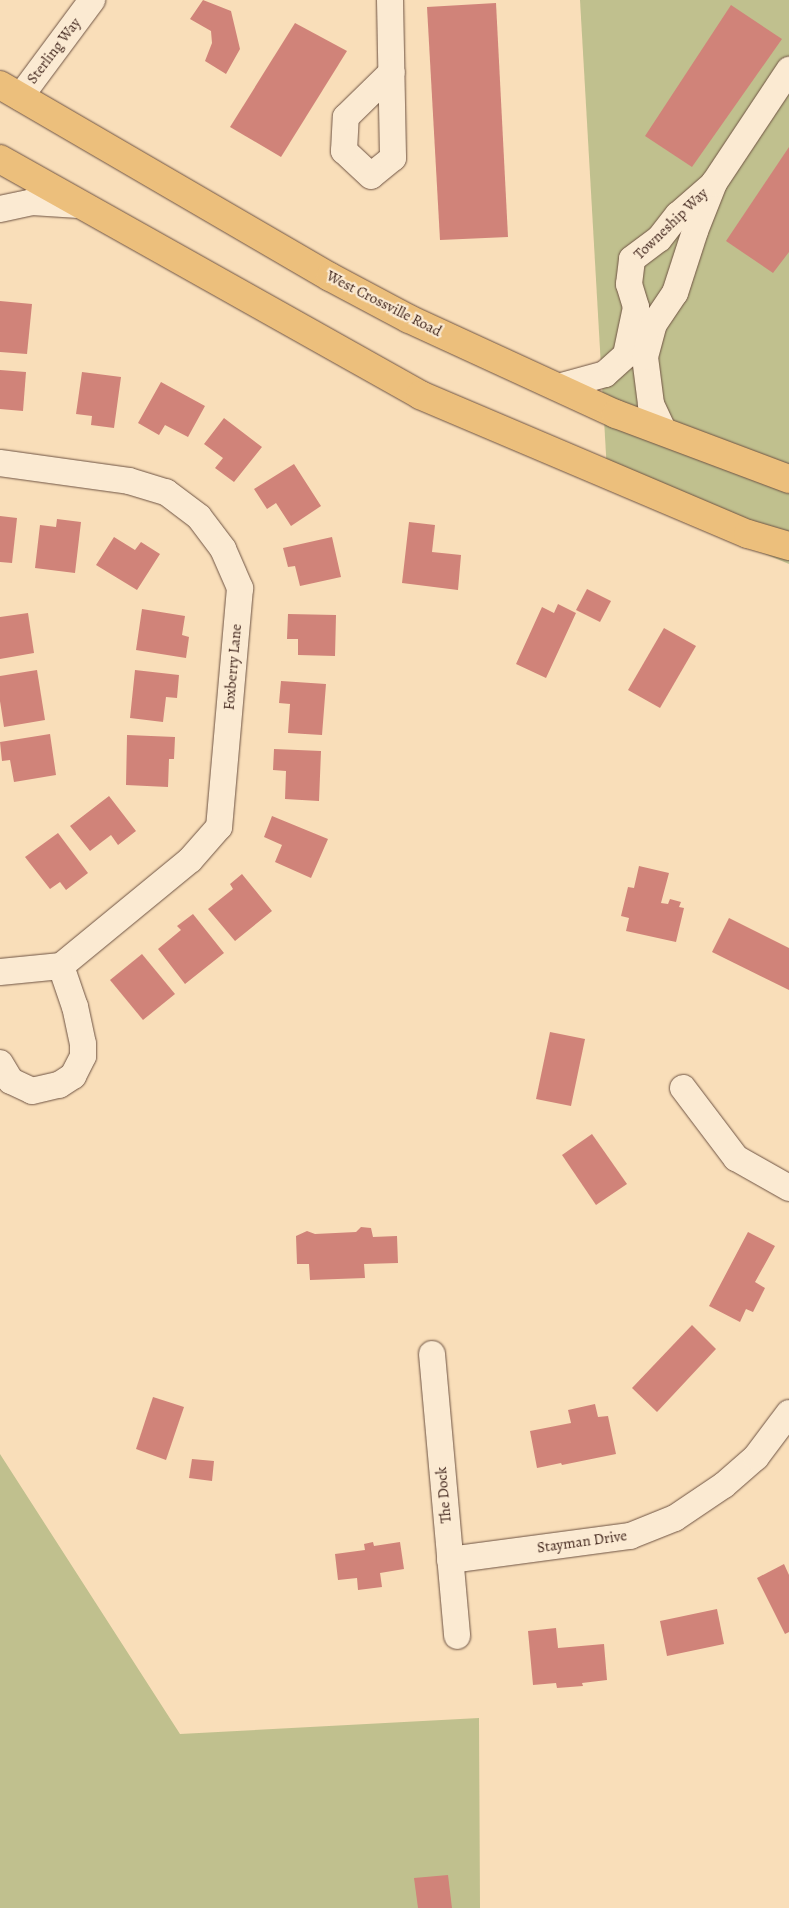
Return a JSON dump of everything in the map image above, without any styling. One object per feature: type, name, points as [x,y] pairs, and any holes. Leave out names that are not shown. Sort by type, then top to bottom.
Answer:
[{"type":"main road","name":"West Crossville Road","points":[[10,91],[330,276],[410,319],[616,414],[789,479]]},
{"type":"main road","points":[[0,159],[420,395],[748,534],[789,546]]},
{"type":"street","points":[[390,0],[392,72],[393,158],[371,176],[344,151],[346,117],[392,72]]},
{"type":"street","name":"Sterling Way","points":[[10,91],[90,2]]},
{"type":"street","name":"Towneship Way","points":[[635,356],[675,293],[695,231],[714,183],[789,70]]},
{"type":"street","name":"Towneship Way","points":[[635,356],[636,307],[630,284],[632,259],[658,239],[678,215],[714,183]]},
{"type":"street","points":[[0,209],[32,202],[79,205]]},
{"type":"street","points":[[558,387],[605,374],[635,356],[651,404],[664,432]]},
{"type":"street","name":"Foxberry Lane","points":[[0,463],[129,481],[166,492],[199,517],[223,549],[240,588],[219,827],[190,860],[61,966]]},
{"type":"street","points":[[0,972],[61,966],[76,1007],[83,1044],[83,1056],[73,1076],[59,1085],[32,1091],[11,1081],[0,1063]]},
{"type":"street","points":[[683,1088],[736,1158],[789,1188]]},
{"type":"street","name":"The Dock","points":[[432,1354],[457,1636]]},
{"type":"street","name":"Stayman Drive","points":[[450,1560],[630,1536],[675,1518],[724,1485],[756,1457],[789,1413]]},
{"type":"green space","points":[[580,0],[789,0],[789,564],[608,489]]},
{"type":"green space","points":[[0,1454],[180,1734],[479,1718],[480,1908],[0,1908]]},
{"type":"building","points":[[203,0],[231,11],[240,49],[226,74],[205,61],[212,43],[211,31],[190,19]]},
{"type":"building","points":[[496,3],[508,237],[440,240],[427,7]]},
{"type":"building","points":[[731,5],[782,39],[692,167],[645,136]]},
{"type":"building","points":[[295,23],[347,51],[281,157],[230,127]]},
{"type":"building","points":[[789,147],[789,252],[773,273],[726,241]]},
{"type":"building","points":[[0,301],[32,304],[27,354],[0,352]]},
{"type":"building","points":[[0,370],[26,372],[23,411],[0,409]]},
{"type":"building","points":[[82,372],[121,377],[114,428],[91,425],[92,416],[76,414]]},
{"type":"building","points":[[161,382],[205,406],[188,437],[165,425],[159,435],[138,423]]},
{"type":"building","points":[[224,418],[262,447],[234,482],[215,468],[223,458],[204,444]]},
{"type":"building","points":[[294,464],[321,506],[291,526],[276,503],[267,509],[254,489]]},
{"type":"building","points":[[0,516],[17,518],[12,563],[0,562]]},
{"type":"building","points":[[57,519],[81,522],[75,573],[35,568],[40,525],[56,527]]},
{"type":"building","points":[[409,522],[435,525],[432,552],[461,555],[458,590],[402,583]]},
{"type":"building","points":[[114,537],[135,550],[141,542],[160,554],[137,590],[96,565]]},
{"type":"building","points":[[332,537],[341,577],[300,586],[295,566],[288,567],[283,548]]},
{"type":"building","points":[[587,589],[611,601],[600,622],[576,610]]},
{"type":"building","points":[[558,604],[576,613],[546,678],[516,664],[542,607],[554,613]]},
{"type":"building","points":[[142,609],[185,616],[182,635],[189,637],[186,658],[136,650]]},
{"type":"building","points":[[28,613],[34,653],[0,659],[0,617]]},
{"type":"building","points":[[288,614],[336,615],[335,656],[298,655],[298,639],[287,639]]},
{"type":"building","points":[[664,628],[696,646],[660,708],[628,690]]},
{"type":"building","points":[[37,670],[45,720],[4,727],[0,701],[0,676]]},
{"type":"building","points":[[135,670],[179,675],[177,698],[166,697],[163,722],[130,718]]},
{"type":"building","points":[[281,681],[326,684],[322,735],[288,733],[290,704],[279,703]]},
{"type":"building","points":[[50,734],[56,775],[14,782],[10,760],[2,761],[0,742]]},
{"type":"building","points":[[127,735],[175,737],[174,759],[169,759],[168,787],[126,785]]},
{"type":"building","points":[[274,749],[321,751],[319,801],[285,799],[286,771],[273,770]]},
{"type":"building","points":[[109,796],[136,831],[118,845],[111,835],[90,851],[70,826]]},
{"type":"building","points":[[272,816],[328,839],[311,878],[275,862],[282,845],[264,837]]},
{"type":"building","points":[[58,833],[88,873],[66,890],[60,882],[50,889],[25,857]]},
{"type":"building","points":[[639,866],[669,873],[661,903],[668,904],[670,899],[681,902],[679,907],[684,908],[676,942],[626,931],[629,918],[621,916],[628,887],[634,888]]},
{"type":"building","points":[[242,874],[272,911],[235,941],[208,909],[233,889],[230,884]]},
{"type":"building","points":[[193,914],[224,953],[185,984],[158,949],[181,930],[177,926]]},
{"type":"building","points":[[729,918],[789,948],[789,990],[712,952]]},
{"type":"building","points":[[142,954],[175,994],[143,1020],[110,980]]},
{"type":"building","points":[[550,1032],[585,1039],[571,1106],[536,1099]]},
{"type":"building","points":[[592,1134],[627,1184],[596,1205],[562,1155]]},
{"type":"building","points":[[361,1227],[371,1228],[373,1237],[397,1236],[398,1263],[364,1264],[365,1278],[310,1280],[309,1264],[297,1264],[296,1236],[307,1231],[315,1234],[356,1232]]},
{"type":"building","points":[[748,1232],[775,1246],[755,1282],[765,1288],[753,1312],[746,1309],[740,1322],[709,1306]]},
{"type":"building","points":[[692,1325],[716,1349],[657,1412],[632,1388]]},
{"type":"building","points":[[153,1397],[184,1407],[166,1460],[136,1449]]},
{"type":"building","points":[[595,1404],[598,1417],[608,1416],[616,1454],[537,1468],[530,1431],[571,1423],[568,1410]]},
{"type":"building","points":[[192,1459],[214,1461],[212,1481],[189,1478]]},
{"type":"building","points":[[373,1542],[374,1546],[400,1542],[404,1569],[380,1573],[382,1587],[358,1590],[357,1578],[338,1580],[335,1554],[365,1550],[364,1544]]},
{"type":"building","points":[[784,1564],[789,1575],[789,1632],[785,1634],[757,1578]]},
{"type":"building","points":[[717,1609],[724,1644],[667,1656],[660,1621]]},
{"type":"building","points":[[556,1628],[558,1648],[604,1644],[607,1680],[582,1683],[583,1686],[557,1688],[556,1683],[533,1685],[528,1631]]},
{"type":"building","points":[[448,1875],[452,1908],[418,1908],[414,1878]]}]
